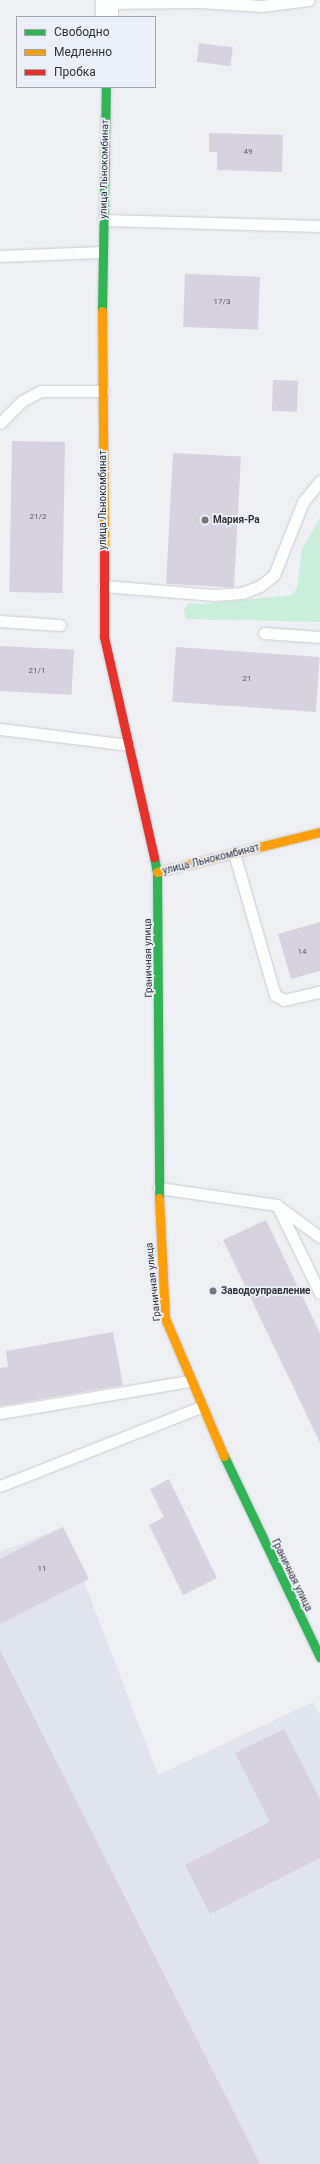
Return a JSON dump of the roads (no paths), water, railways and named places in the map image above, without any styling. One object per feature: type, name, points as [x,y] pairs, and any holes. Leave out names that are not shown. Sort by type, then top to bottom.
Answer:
[{"type":"street","name":"улица Льнокомбинат","points":[[106,88],[102,252],[104,637],[157,872],[320,832]]},
{"type":"street","name":"Граничная улица","points":[[157,872],[159,1229],[165,1318],[201,1407],[271,1559],[320,1657]]},
{"type":"lane","points":[[107,7],[199,2],[262,6],[310,0]]},
{"type":"lane","points":[[103,220],[320,226]]},
{"type":"lane","points":[[0,256],[102,252]]},
{"type":"lane","points":[[0,423],[22,401],[42,391],[103,391]]},
{"type":"lane","points":[[104,586],[214,595],[242,593],[260,586],[274,574],[303,502],[320,481]]},
{"type":"lane","points":[[0,621],[60,625]]},
{"type":"lane","points":[[264,633],[320,637]]},
{"type":"lane","points":[[0,729],[128,745]]},
{"type":"lane","points":[[234,853],[275,995],[284,1000],[320,992]]},
{"type":"lane","points":[[159,1188],[277,1206],[320,1237]]},
{"type":"lane","points":[[277,1206],[320,1293]]},
{"type":"lane","points":[[0,1413],[189,1380]]},
{"type":"lane","points":[[0,1486],[201,1407]]},
{"type":"place","name":"Мария-Ра","points":[[205,520]]},
{"type":"place","name":"Заводоуправление","points":[[213,1291]]}]
